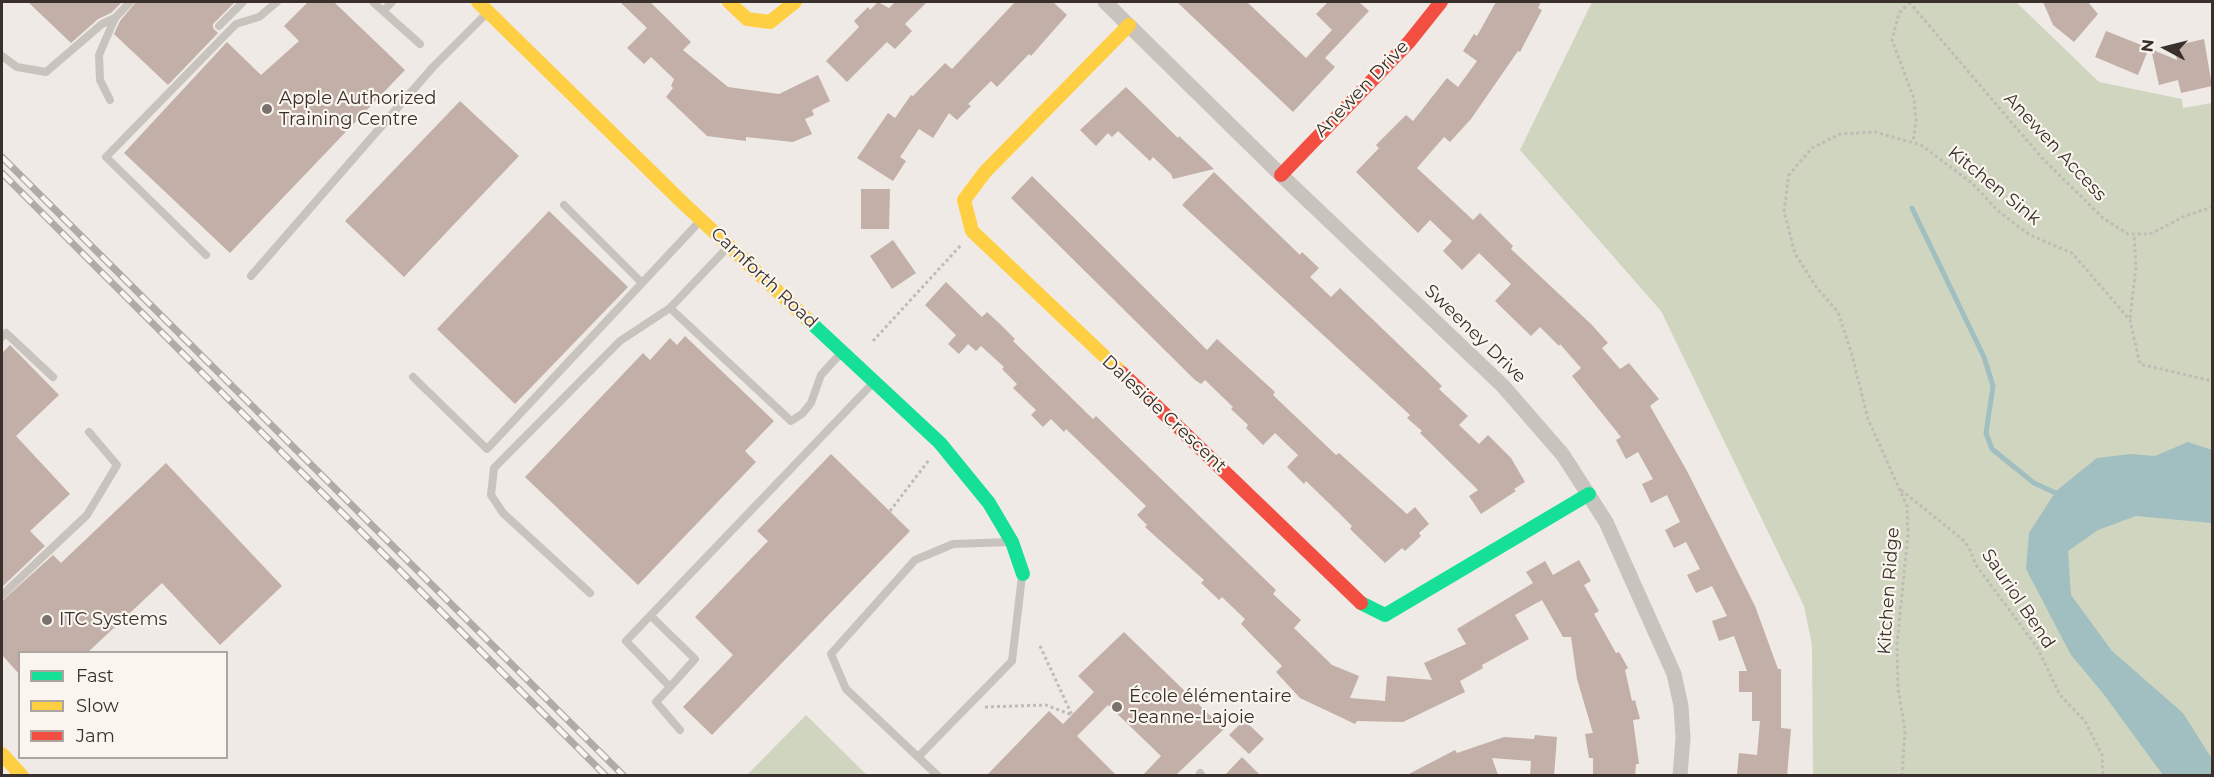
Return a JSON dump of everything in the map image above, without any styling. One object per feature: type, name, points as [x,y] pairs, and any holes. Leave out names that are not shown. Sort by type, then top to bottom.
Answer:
[{"type":"street","name":"Carnforth Road","points":[[478,2],[701,220],[940,444],[989,503],[1012,542],[1023,574]]},
{"type":"street","points":[[729,2],[747,19],[770,22],[795,2]]},
{"type":"street","name":"Sweeney Drive","points":[[1105,2],[1281,175],[1503,386],[1563,455],[1606,522],[1674,674],[1681,706],[1683,738],[1680,776]]},
{"type":"street","name":"Anewen Drive","points":[[1281,175],[1409,42],[1441,2]]},
{"type":"street","points":[[972,231],[964,200],[985,172],[1129,25]]},
{"type":"street","name":"Daleside Crescent","points":[[972,231],[1363,605],[1385,615],[1589,494]]},
{"type":"street","points":[[4,762],[22,776]]},
{"type":"lane","points":[[110,100],[100,80],[99,55],[115,18],[130,2]]},
{"type":"lane","points":[[219,26],[243,2]]},
{"type":"lane","points":[[206,255],[106,158],[236,24],[259,17],[277,2]]},
{"type":"lane","points":[[373,2],[420,44]]},
{"type":"lane","points":[[382,11],[392,2]]},
{"type":"lane","points":[[251,276],[433,67],[489,12]]},
{"type":"lane","points":[[2,56],[17,67],[46,72],[102,24],[115,18]]},
{"type":"lane","points":[[564,205],[642,283]]},
{"type":"lane","points":[[413,377],[487,449],[701,220]]},
{"type":"lane","points":[[590,593],[503,513],[491,495],[494,468],[620,341],[670,308],[729,246]]},
{"type":"lane","points":[[670,308],[791,421],[802,414],[811,403],[820,375],[842,352]]},
{"type":"lane","points":[[2,337],[6,333],[53,377]]},
{"type":"lane","points":[[670,687],[626,641],[874,382]]},
{"type":"lane","points":[[2,595],[87,515],[117,465],[89,432]]},
{"type":"lane","points":[[938,776],[846,689],[831,654],[915,560],[953,544],[1012,542]]},
{"type":"lane","points":[[918,757],[1012,661],[1023,574]]},
{"type":"lane","points":[[651,616],[695,659],[656,702],[680,730]]},
{"type":"path","points":[[1909,2],[1899,14],[1892,40],[1914,99],[1916,121],[1912,142]]},
{"type":"path","name":"Anewen Access","points":[[1909,2],[2042,158],[2103,218],[2128,234],[2134,234]]},
{"type":"path","name":"Kitchen Sink","points":[[1795,254],[1784,211],[1789,175],[1812,148],[1840,134],[1875,132],[1912,142],[1921,145],[1972,183],[1998,211],[2030,235],[2072,253],[2130,320],[2140,364],[2212,381]]},
{"type":"path","points":[[2130,320],[2136,267],[2134,234],[2150,234],[2185,216],[2212,207]]},
{"type":"path","points":[[873,341],[972,231]]},
{"type":"path","name":"Kitchen Ridge","points":[[1795,254],[1817,288],[1838,312],[1852,355],[1868,419],[1907,506],[1908,535],[1897,644],[1898,689],[1905,730],[1902,776]]},
{"type":"path","points":[[890,511],[940,444]]},
{"type":"path","name":"Sauriol Bend","points":[[1899,489],[1962,539],[1969,548],[1976,565],[2037,647],[2060,695],[2085,722],[2102,755],[2103,776]]},
{"type":"path","points":[[985,707],[1046,705],[1072,714],[1040,646]]},
{"type":"green space","points":[[1592,2],[2016,2],[2099,82],[2182,99],[2183,108],[2212,103],[2212,775],[1813,775],[1812,645],[1804,606],[1661,311],[1520,150]]},
{"type":"green space","points":[[806,715],[867,775],[747,775]]},
{"type":"water","points":[[2188,442],[2212,450],[2212,523],[2136,516],[2098,530],[2068,551],[2071,595],[2112,651],[2183,713],[2212,759],[2212,775],[2163,775],[2102,692],[2071,655],[2026,569],[2029,533],[2056,491],[2097,458],[2131,454],[2155,456]]},
{"type":"building","points":[[28,2],[122,2],[71,43]]},
{"type":"building","points":[[136,2],[235,2],[213,24],[213,28],[218,33],[168,85],[114,34],[120,21]]},
{"type":"building","name":"Apple Authorized Training Centre","points":[[308,2],[334,2],[405,70],[230,253],[124,153],[227,42],[261,75],[299,41],[284,26]]},
{"type":"building","points":[[620,2],[650,2],[691,42],[683,50],[728,87],[779,94],[818,75],[830,101],[812,110],[814,115],[805,119],[812,134],[793,142],[746,137],[746,141],[707,136],[666,97],[673,88],[671,86],[674,79],[651,57],[644,64],[627,48],[647,28]]},
{"type":"building","points":[[878,2],[889,8],[895,2],[927,2],[905,24],[912,31],[895,49],[887,42],[847,82],[826,61],[859,27],[854,21],[868,7],[870,10]]},
{"type":"building","points":[[1015,2],[1053,2],[1067,15],[1031,56],[1029,54],[997,87],[991,81],[968,104],[971,106],[957,120],[949,113],[933,138],[919,129],[900,157],[906,161],[893,181],[857,158],[888,113],[895,118],[911,95],[913,96],[945,63],[952,69]]},
{"type":"building","points":[[1177,2],[1247,2],[1306,58],[1332,30],[1316,14],[1328,2],[1359,2],[1369,11],[1325,58],[1335,67],[1293,112]]},
{"type":"building","points":[[1496,2],[1541,2],[1538,8],[1542,10],[1520,52],[1518,51],[1471,119],[1450,142],[1444,137],[1417,168],[1473,220],[1480,213],[1513,246],[1511,249],[1591,324],[1608,343],[1602,348],[1620,369],[1629,363],[1659,399],[1650,406],[1687,471],[1755,606],[1778,669],[1781,669],[1781,728],[1791,729],[1787,776],[1737,774],[1739,753],[1757,755],[1760,721],[1752,721],[1752,692],[1739,692],[1739,671],[1747,671],[1734,636],[1719,641],[1712,621],[1727,616],[1712,586],[1696,593],[1687,575],[1700,569],[1686,542],[1674,548],[1665,530],[1680,522],[1667,495],[1651,503],[1642,484],[1653,479],[1638,452],[1626,459],[1616,440],[1621,437],[1572,376],[1581,368],[1560,344],[1559,346],[1540,327],[1531,336],[1495,301],[1511,284],[1479,253],[1462,270],[1443,251],[1452,241],[1430,220],[1418,233],[1356,172],[1379,148],[1376,145],[1406,115],[1413,121],[1447,78],[1458,87],[1477,61],[1463,51],[1474,34],[1477,36]]},
{"type":"building","points":[[2043,2],[2088,2],[2098,14],[2074,42],[2053,25]]},
{"type":"building","points":[[2106,31],[2149,48],[2138,75],[2095,57]]},
{"type":"building","points":[[2204,39],[2212,86],[2181,93],[2178,80],[2159,85],[2151,49],[2177,60],[2174,46]]},
{"type":"building","points":[[1126,87],[1178,138],[1179,136],[1214,169],[1173,179],[1171,174],[1153,157],[1150,161],[1118,131],[1112,137],[1108,133],[1096,146],[1080,130]]},
{"type":"building","points":[[460,101],[519,156],[404,277],[345,221]]},
{"type":"building","points":[[1214,172],[1300,255],[1302,252],[1319,268],[1310,277],[1331,297],[1340,288],[1442,386],[1439,389],[1468,416],[1459,425],[1479,444],[1488,435],[1511,458],[1525,482],[1514,489],[1516,491],[1481,514],[1469,496],[1478,490],[1420,433],[1422,431],[1407,418],[1410,415],[1182,205]]},
{"type":"building","points":[[1032,176],[1207,350],[1217,339],[1275,392],[1273,395],[1336,455],[1339,453],[1407,514],[1415,507],[1429,524],[1419,533],[1421,536],[1405,551],[1402,548],[1385,563],[1350,529],[1352,526],[1339,513],[1306,481],[1304,484],[1287,467],[1298,455],[1275,433],[1263,445],[1246,428],[1248,425],[1231,409],[1233,407],[1205,380],[1201,384],[1195,380],[1011,198]]},
{"type":"building","points":[[861,189],[890,189],[889,229],[861,229]]},
{"type":"building","points":[[549,211],[628,287],[515,404],[437,329]]},
{"type":"building","points":[[893,240],[916,273],[892,289],[870,256]]},
{"type":"building","points":[[946,282],[982,317],[987,312],[1000,324],[1015,339],[1013,341],[1093,419],[1096,416],[1276,590],[1273,594],[1301,620],[1294,628],[1332,665],[1359,676],[1350,698],[1385,701],[1387,676],[1432,680],[1424,663],[1466,644],[1457,629],[1533,583],[1526,572],[1545,561],[1553,575],[1579,560],[1591,581],[1584,585],[1599,611],[1594,614],[1616,653],[1619,652],[1628,668],[1625,670],[1632,701],[1635,700],[1640,719],[1633,720],[1639,764],[1636,764],[1635,776],[1593,776],[1593,758],[1589,758],[1585,734],[1593,733],[1577,679],[1571,637],[1563,637],[1542,600],[1515,615],[1529,639],[1482,665],[1483,668],[1460,681],[1465,692],[1403,722],[1357,721],[1355,724],[1300,698],[1276,672],[1282,666],[1241,624],[1245,619],[1222,597],[1219,600],[1201,583],[1204,580],[1145,527],[1147,525],[1137,515],[1146,506],[1066,429],[1064,432],[1051,419],[1043,427],[1031,415],[1036,410],[1013,388],[1017,384],[1002,369],[1004,367],[981,346],[976,351],[968,344],[959,354],[948,344],[956,335],[925,305]]},
{"type":"building","points":[[685,336],[774,421],[745,451],[756,462],[638,585],[525,477],[643,353],[650,360],[670,338],[677,345]]},
{"type":"building","points":[[10,345],[59,395],[16,436],[70,494],[30,531],[45,546],[2,587],[2,353]]},
{"type":"building","points":[[831,454],[910,531],[712,735],[683,707],[733,655],[695,617],[768,541],[757,531]]},
{"type":"building","points":[[166,463],[282,586],[220,645],[162,583],[89,651],[18,651],[18,673],[2,655],[2,601],[53,555],[61,563]]},
{"type":"building","points":[[1124,632],[1224,729],[1175,776],[1142,776],[1161,756],[1108,705],[1077,736],[1117,776],[986,776],[1049,711],[1063,724],[1094,692],[1078,676]]},
{"type":"building","points":[[1244,720],[1264,739],[1249,754],[1229,735]]},
{"type":"building","points":[[1535,735],[1557,737],[1554,776],[1530,776],[1531,761],[1492,758],[1498,775],[1405,776],[1455,750],[1457,753],[1504,737],[1534,739]]},
{"type":"building","points":[[1242,757],[1261,776],[1224,776]]},
{"type":"waterway","points":[[1912,208],[1984,357],[1993,386],[1986,433],[1992,449],[2034,483],[2060,495]]},
{"type":"railway","points":[[2,157],[624,776]]},
{"type":"railway","points":[[2,173],[606,776]]},
{"type":"traffic: fast","points":[[807,319],[940,443],[989,503],[1012,542],[1023,574]]},
{"type":"traffic: fast","points":[[1361,603],[1385,615],[1589,494]]},
{"type":"traffic: slow","points":[[478,2],[682,202],[807,319]]},
{"type":"traffic: slow","points":[[729,2],[747,19],[770,22],[795,2]]},
{"type":"traffic: slow","points":[[1122,373],[972,231],[964,200],[985,172],[1129,25]]},
{"type":"traffic: slow","points":[[2,754],[22,776]]},
{"type":"traffic: jam","points":[[1281,175],[1409,42],[1441,2]]},
{"type":"traffic: jam","points":[[1122,373],[1361,603]]},
{"type":"place","name":"Apple Authorized Training Centre","points":[[267,109]]},
{"type":"place","name":"ITC Systems","points":[[47,620]]},
{"type":"place","name":"École élémentaire Jeanne-Lajoie","points":[[1117,707]]}]
